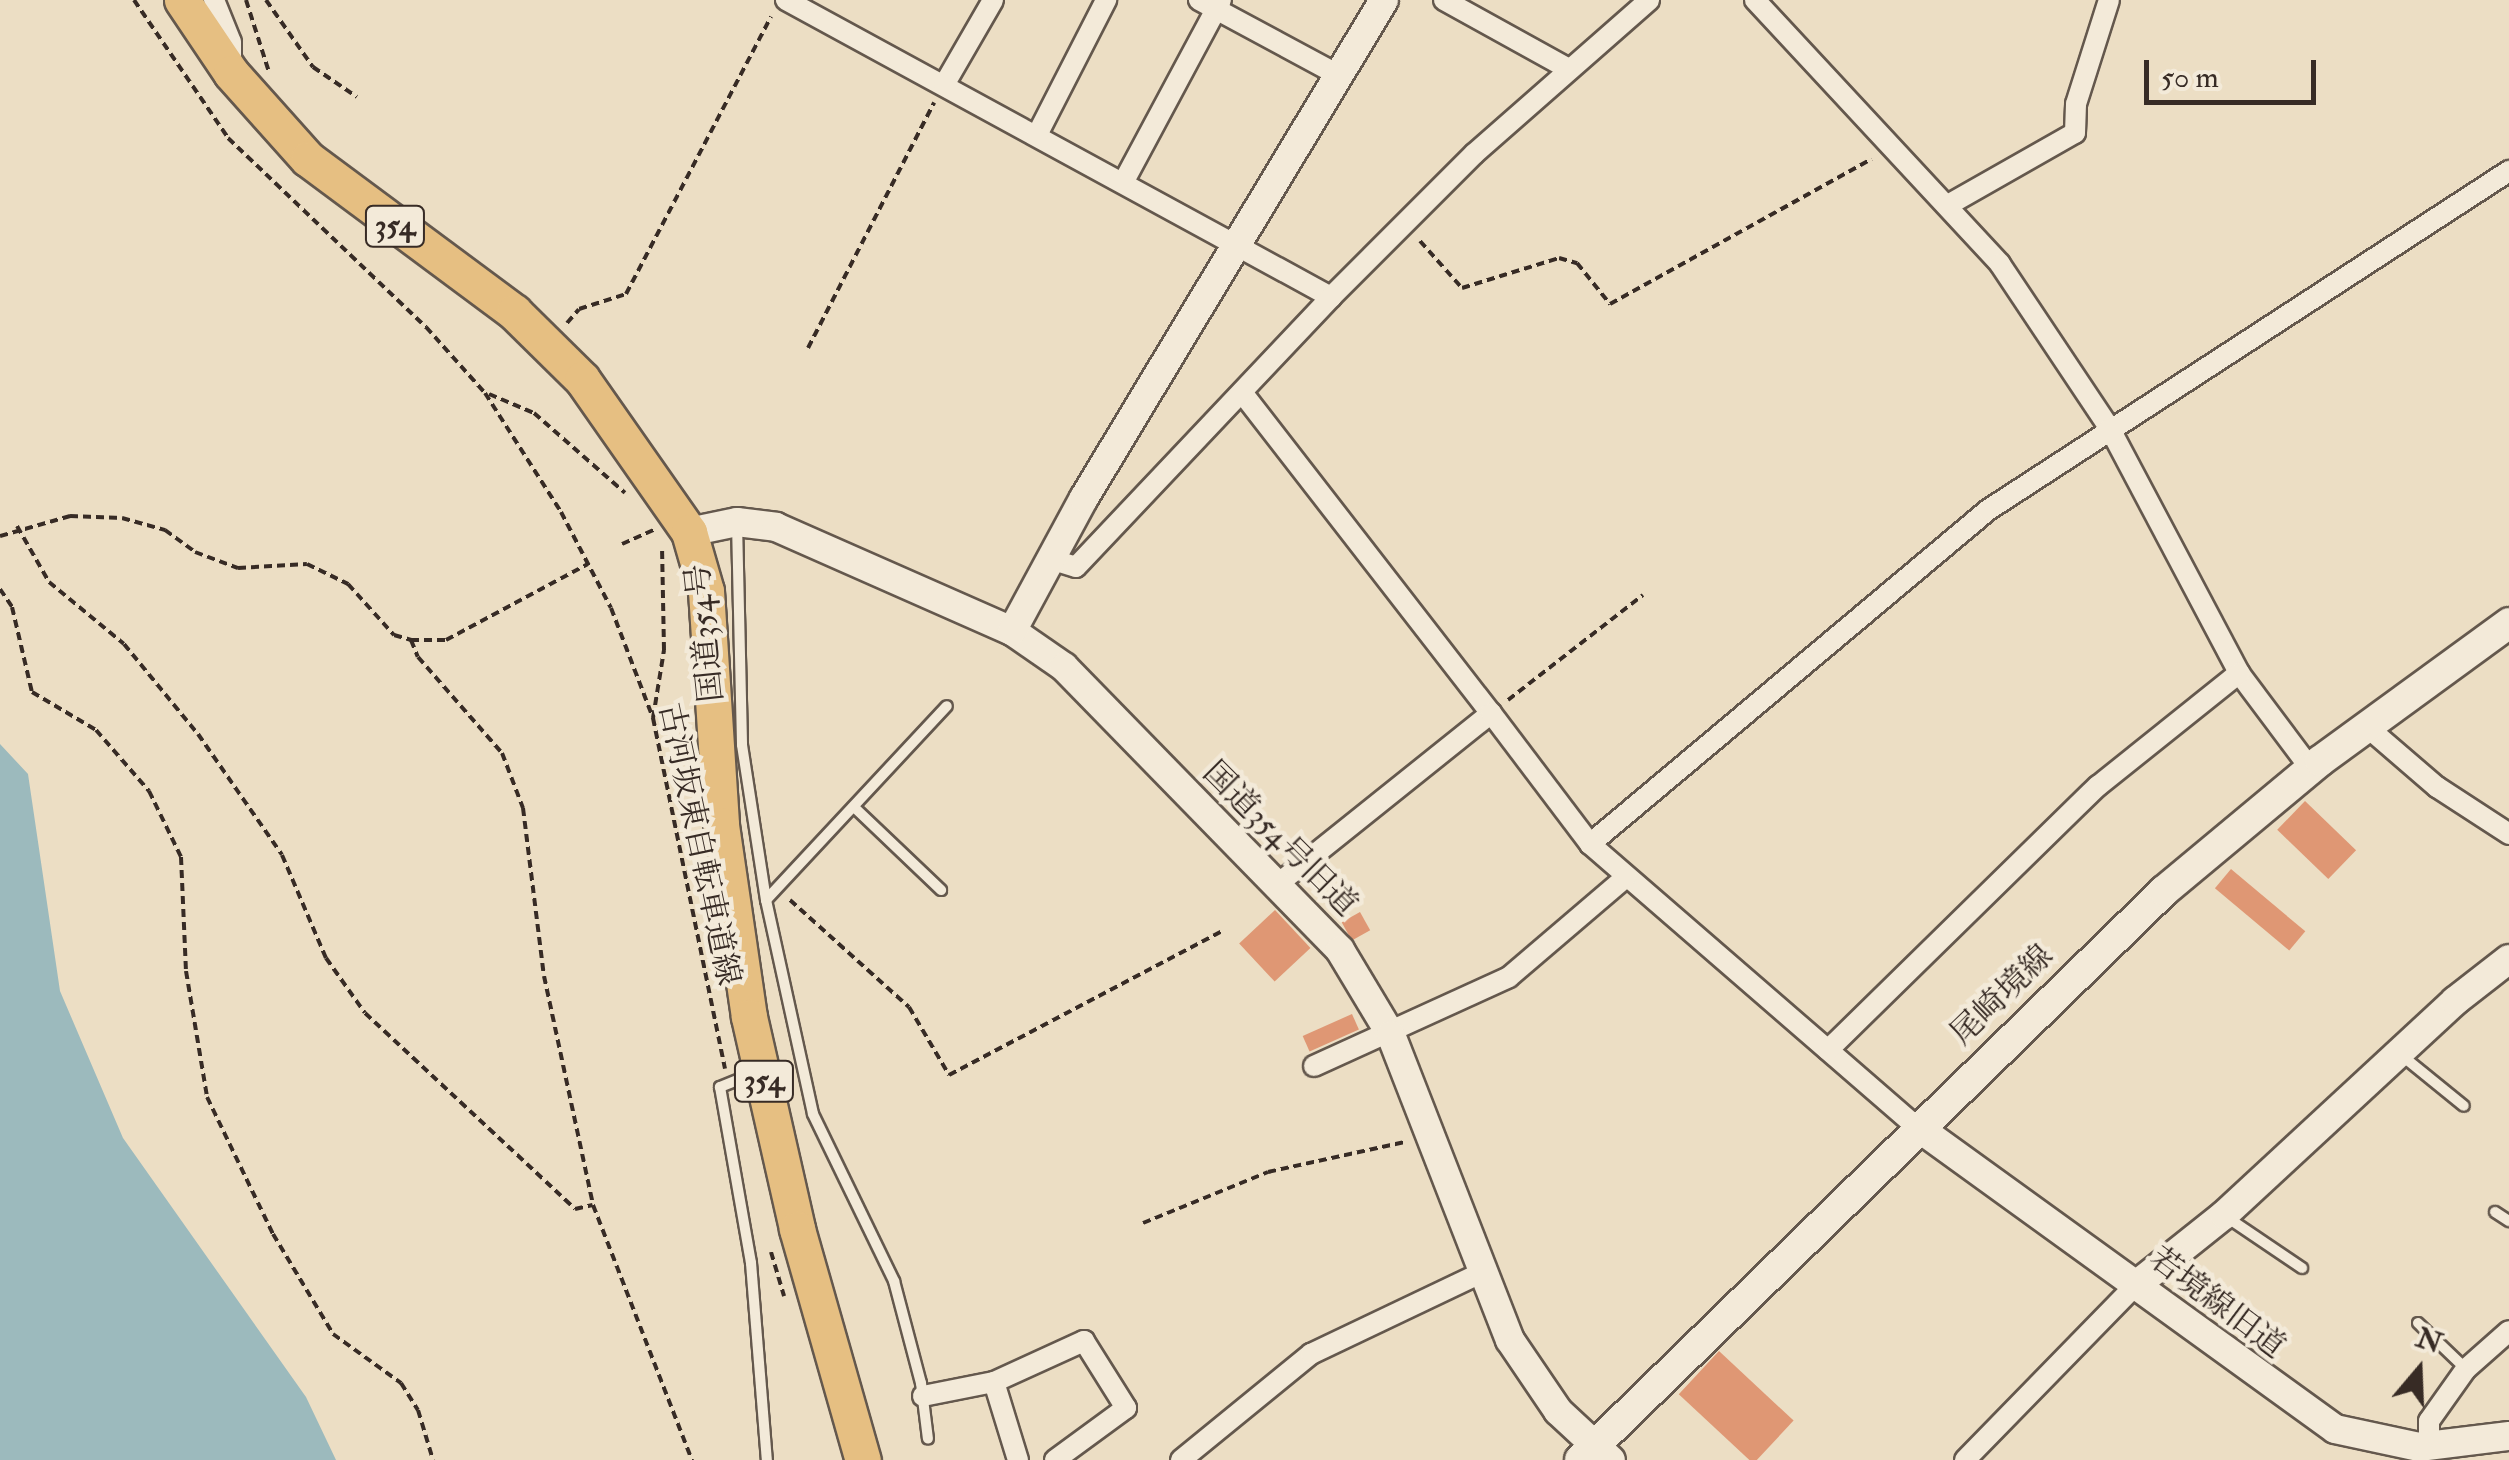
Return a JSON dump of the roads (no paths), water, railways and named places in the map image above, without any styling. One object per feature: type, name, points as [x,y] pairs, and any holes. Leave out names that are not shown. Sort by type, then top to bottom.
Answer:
[{"type":"highway","name":"国道354号","points":[[182,0],[230,73],[266,117],[363,205],[473,280],[549,344],[626,436],[689,532],[706,591],[729,898],[762,1071],[822,1326],[862,1460]]},
{"type":"main road","name":"尾崎境線","points":[[1595,1455],[1916,1126],[2164,891],[2310,768],[2509,624]]},
{"type":"street","points":[[214,0],[231,42],[230,73]]},
{"type":"street","points":[[783,0],[1237,241],[1331,297]]},
{"type":"street","points":[[944,85],[993,0]]},
{"type":"street","points":[[1037,135],[1106,0]]},
{"type":"street","points":[[1012,631],[1050,559],[1237,241],[1384,0]]},
{"type":"street","points":[[1444,0],[1567,68]]},
{"type":"street","points":[[1050,559],[1076,567],[1405,223],[1567,68],[1649,0]]},
{"type":"street","points":[[1755,0],[2000,264],[2110,429],[2239,674],[2310,768]]},
{"type":"street","points":[[1948,205],[2075,133],[2076,104],[2109,0]]},
{"type":"street","points":[[1124,181],[1212,3],[1338,75]]},
{"type":"street","points":[[1590,844],[1988,510],[2509,171]]},
{"type":"street","points":[[1244,395],[1590,844],[1916,1126]]},
{"type":"street","name":"国道354号旧道","points":[[689,532],[737,522],[776,526],[1012,631],[1064,666],[1279,883],[1340,950],[1391,1035],[1483,1272],[1526,1368],[1595,1455]]},
{"type":"street","points":[[1828,1050],[2098,786],[2239,674]]},
{"type":"street","points":[[1279,883],[1491,714]]},
{"type":"street","points":[[2366,726],[2438,787],[2509,834]]},
{"type":"street","points":[[1314,1066],[1391,1035],[1509,977],[1626,877]]},
{"type":"street","points":[[1965,1460],[2135,1286],[2224,1215],[2509,959]]},
{"type":"street","name":"若境線旧道","points":[[1916,1126],[2290,1401],[2376,1451],[2509,1436]]},
{"type":"street","points":[[1181,1460],[1311,1354],[1483,1272]]},
{"type":"street","points":[[2428,1446],[2429,1421],[2466,1369],[2509,1331]]},
{"type":"street","points":[[923,1396],[994,1382],[1084,1341],[1126,1408],[1055,1460]]},
{"type":"street","points":[[994,1382],[1018,1460]]},
{"type":"lane","points":[[737,522],[742,745],[766,900],[813,1114],[874,1228],[923,1396],[928,1438]]},
{"type":"lane","points":[[766,900],[780,890],[947,706]]},
{"type":"lane","points":[[855,808],[941,890]]},
{"type":"lane","points":[[2399,1054],[2464,1106]]},
{"type":"lane","points":[[762,1071],[720,1087],[751,1263],[767,1460]]},
{"type":"lane","points":[[2495,1212],[2509,1221]]},
{"type":"lane","points":[[2224,1215],[2302,1268]]},
{"type":"lane","points":[[2418,1322],[2466,1369]]},
{"type":"water","points":[[0,744],[28,774],[60,991],[123,1138],[306,1397],[336,1460],[0,1460]]}]
